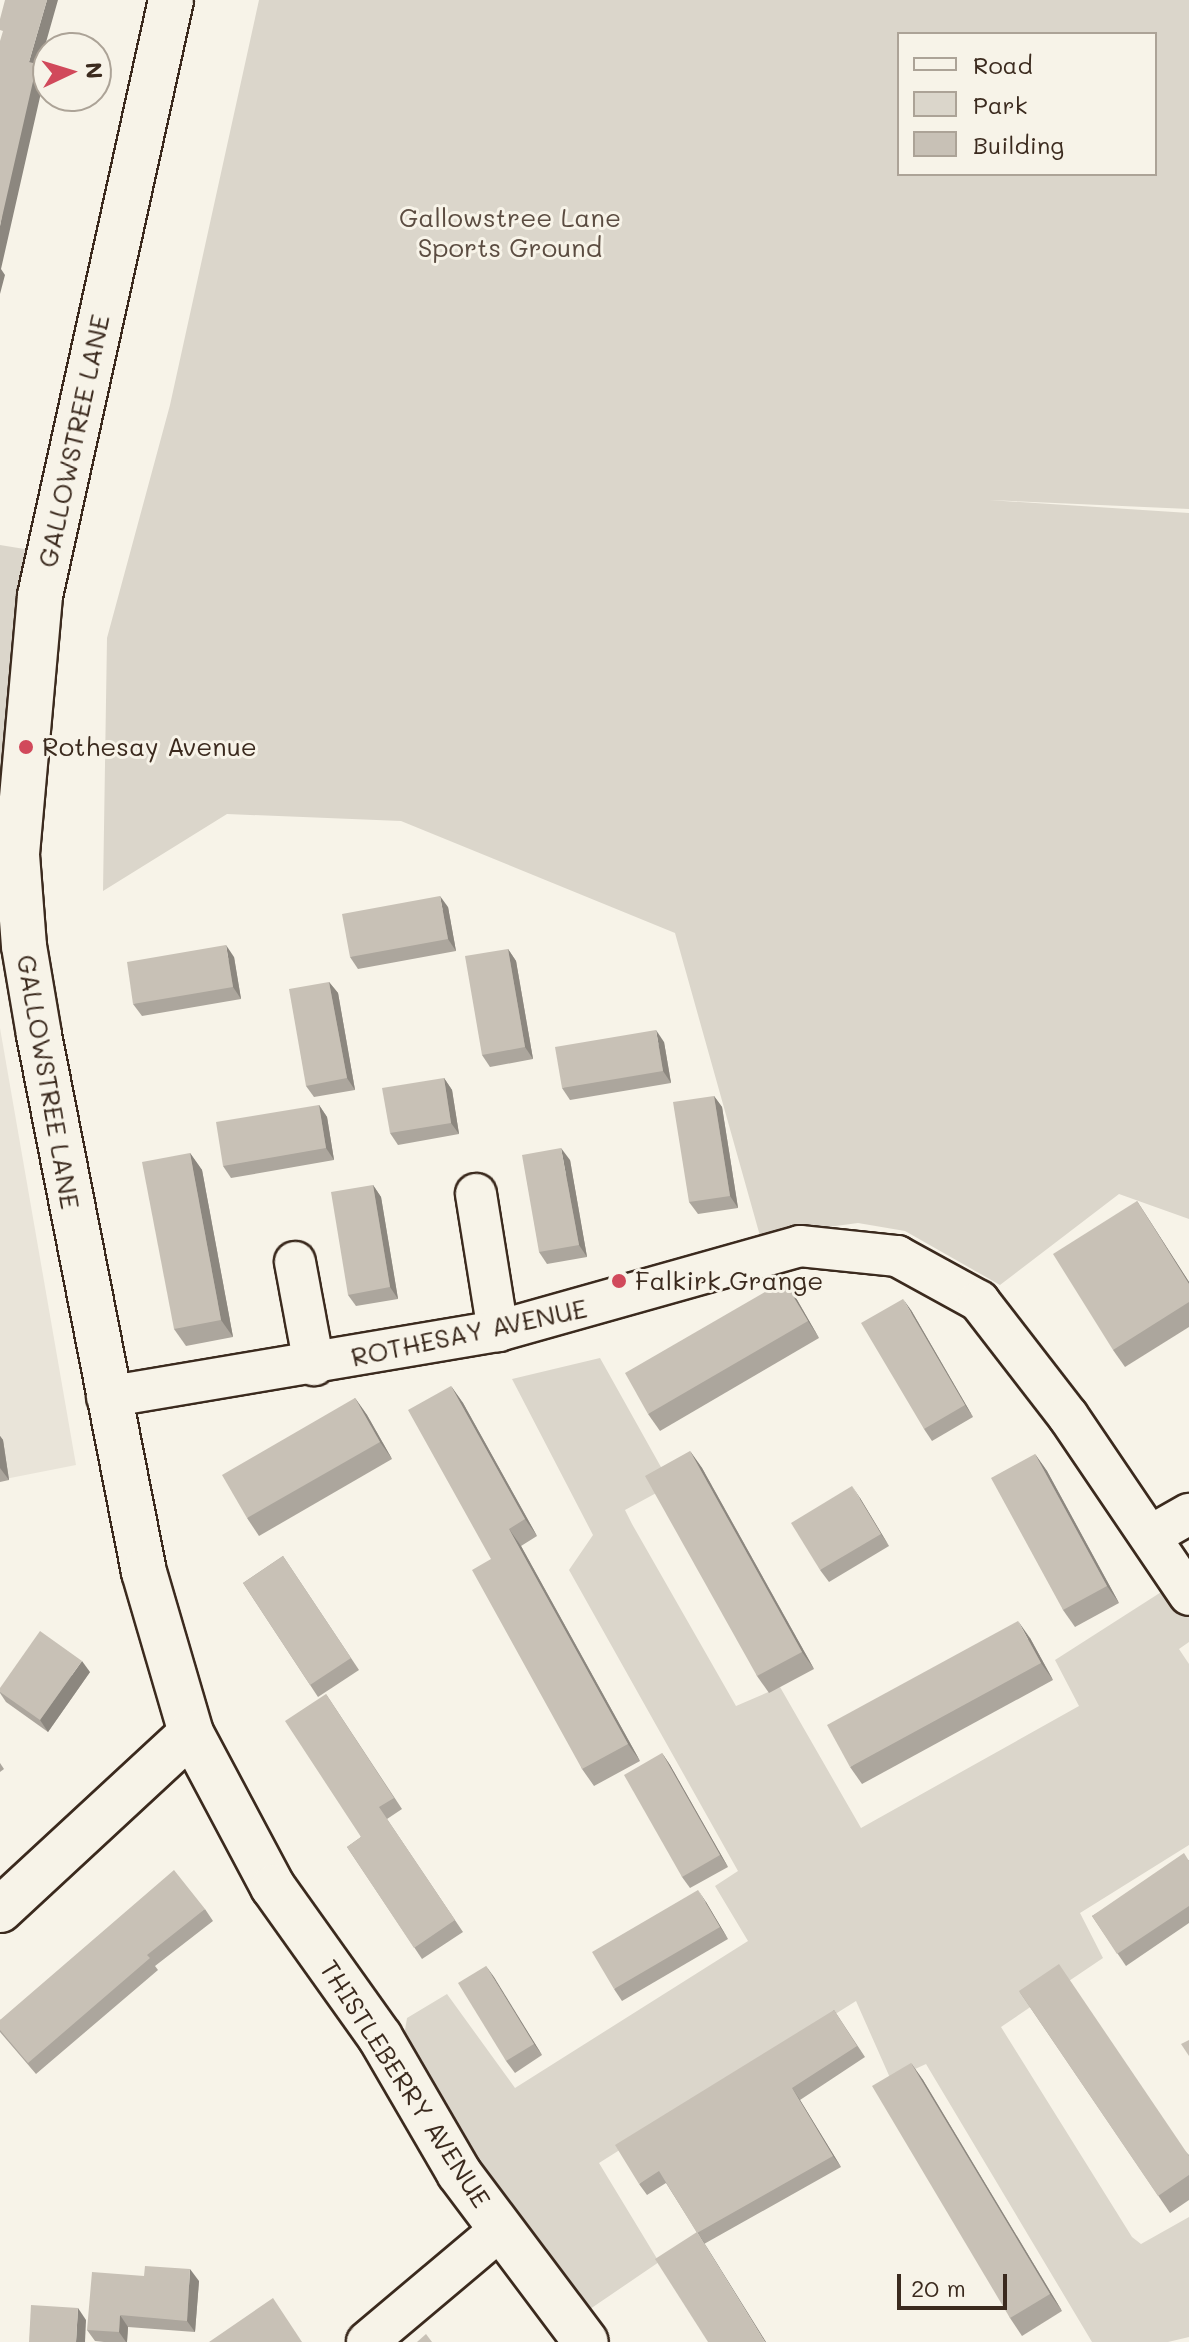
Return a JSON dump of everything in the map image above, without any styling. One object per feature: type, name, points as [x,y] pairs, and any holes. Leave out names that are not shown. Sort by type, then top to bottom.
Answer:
[{"type":"street","name":"GALLOWSTREE LANE","points":[[171,0],[40,596],[17,855],[24,946],[107,1397],[144,1572],[191,1733]]},
{"type":"street","points":[[476,1194],[498,1331]]},
{"type":"street","name":"ROTHESAY AVENUE","points":[[107,1397],[314,1365],[498,1331],[800,1246],[897,1256],[979,1301],[1152,1535],[1189,1595]]},
{"type":"street","points":[[295,1262],[314,1365]]},
{"type":"street","points":[[1152,1535],[1189,1514]]},
{"type":"street","points":[[0,1910],[191,1733]]},
{"type":"street","name":"THISTLEBERRY AVENUE","points":[[191,1733],[273,1887],[380,2037],[459,2173],[586,2342]]},
{"type":"street","points":[[367,2342],[500,2230]]},
{"type":"shaded area","points":[[0,1028],[76,1465],[0,1480]]},
{"type":"green space","name":"Gallowstree Lane Sports Ground","points":[[259,0],[1189,0],[1189,509],[989,500],[1189,513],[1189,1219],[1119,1194],[1000,1285],[905,1231],[858,1223],[760,1236],[675,933],[401,821],[227,814],[103,891],[107,638],[170,405]]},
{"type":"green space","points":[[0,545],[49,553],[0,919]]},
{"type":"green space","points":[[600,1358],[671,1485],[625,1510],[632,1524],[736,1706],[780,1687],[861,1828],[1079,1706],[1055,1660],[1180,1580],[1189,1595],[1189,1642],[1179,1649],[1189,1664],[1189,1845],[1080,1913],[1103,1958],[1001,2027],[1132,2237],[1141,2244],[1189,2217],[1189,2337],[1168,2342],[1092,2342],[926,2064],[891,2080],[856,2001],[599,2163],[659,2262],[571,2322],[398,2072],[407,2018],[447,1994],[515,2088],[748,1941],[715,1886],[738,1871],[569,1570],[593,1535],[512,1379]]},
{"type":"building","points":[[5,0],[47,0],[38,32],[32,32],[29,62],[32,63],[32,86],[0,226],[0,41],[3,31],[0,30]]},
{"type":"building","points":[[440,896],[448,939],[350,957],[342,914]]},
{"type":"building","points":[[226,945],[233,987],[133,1004],[127,962]]},
{"type":"building","points":[[508,949],[525,1047],[482,1055],[465,956]]},
{"type":"building","points":[[329,982],[347,1078],[306,1086],[289,989]]},
{"type":"building","points":[[656,1030],[663,1071],[562,1088],[555,1047]]},
{"type":"building","points":[[444,1078],[451,1123],[390,1133],[382,1088]]},
{"type":"building","points":[[714,1096],[730,1196],[689,1202],[673,1102]]},
{"type":"building","points":[[319,1105],[326,1148],[223,1166],[216,1122]]},
{"type":"building","points":[[561,1148],[579,1245],[539,1252],[522,1155]]},
{"type":"building","points":[[190,1153],[221,1320],[174,1329],[142,1162]]},
{"type":"building","points":[[373,1185],[390,1287],[348,1295],[331,1192]]},
{"type":"building","points":[[1137,1201],[1189,1284],[1189,1302],[1113,1350],[1053,1254]]},
{"type":"building","points":[[784,1281],[808,1321],[648,1414],[625,1373]]},
{"type":"building","points":[[903,1299],[965,1405],[924,1429],[861,1323]]},
{"type":"building","points":[[451,1386],[525,1519],[509,1529],[628,1744],[582,1769],[472,1570],[491,1559],[408,1410]]},
{"type":"building","points":[[355,1398],[380,1442],[247,1518],[222,1475]]},
{"type":"building","points":[[690,1451],[802,1652],[757,1676],[645,1476]]},
{"type":"building","points":[[1035,1454],[1107,1586],[1063,1610],[991,1478]]},
{"type":"building","points":[[852,1486],[881,1534],[820,1570],[791,1523]]},
{"type":"building","points":[[283,1556],[351,1658],[310,1685],[243,1583]]},
{"type":"building","points":[[1018,1621],[1041,1663],[850,1767],[827,1725]]},
{"type":"building","points":[[40,1631],[82,1661],[40,1720],[0,1692],[0,1688]]},
{"type":"building","points":[[326,1694],[394,1798],[379,1807],[455,1920],[414,1948],[347,1847],[361,1837],[285,1721]]},
{"type":"building","points":[[662,1753],[720,1855],[682,1877],[624,1775]]},
{"type":"building","points":[[1184,1853],[1189,1861],[1189,1906],[1117,1954],[1092,1916]]},
{"type":"building","points":[[174,1870],[205,1909],[147,1955],[150,1958],[28,2063],[0,2030],[0,2020]]},
{"type":"building","points":[[698,1890],[720,1927],[614,1989],[592,1952]]},
{"type":"building","points":[[1059,1964],[1189,2156],[1189,2175],[1158,2196],[1019,1991]]},
{"type":"building","points":[[486,1966],[534,2044],[506,2061],[458,1983]]},
{"type":"building","points":[[834,2010],[857,2046],[792,2088],[833,2156],[697,2233],[659,2171],[639,2184],[615,2145]]},
{"type":"building","points":[[1189,2040],[1189,2056],[1181,2044]]},
{"type":"building","points":[[911,2063],[1050,2294],[1010,2318],[872,2086]]},
{"type":"building","points":[[697,2232],[765,2342],[708,2342],[655,2259]]},
{"type":"building","points":[[145,2266],[190,2269],[187,2321],[120,2315],[119,2332],[87,2330],[92,2272],[144,2276]]},
{"type":"building","points":[[273,2298],[302,2342],[209,2342]]},
{"type":"building","points":[[31,2305],[78,2308],[76,2342],[29,2342]]},
{"type":"building","points":[[426,2334],[432,2342],[417,2342]]},
{"type":"place","name":"Rothesay Avenue","points":[[26,747]]},
{"type":"place","name":"Falkirk Grange","points":[[619,1281]]}]
